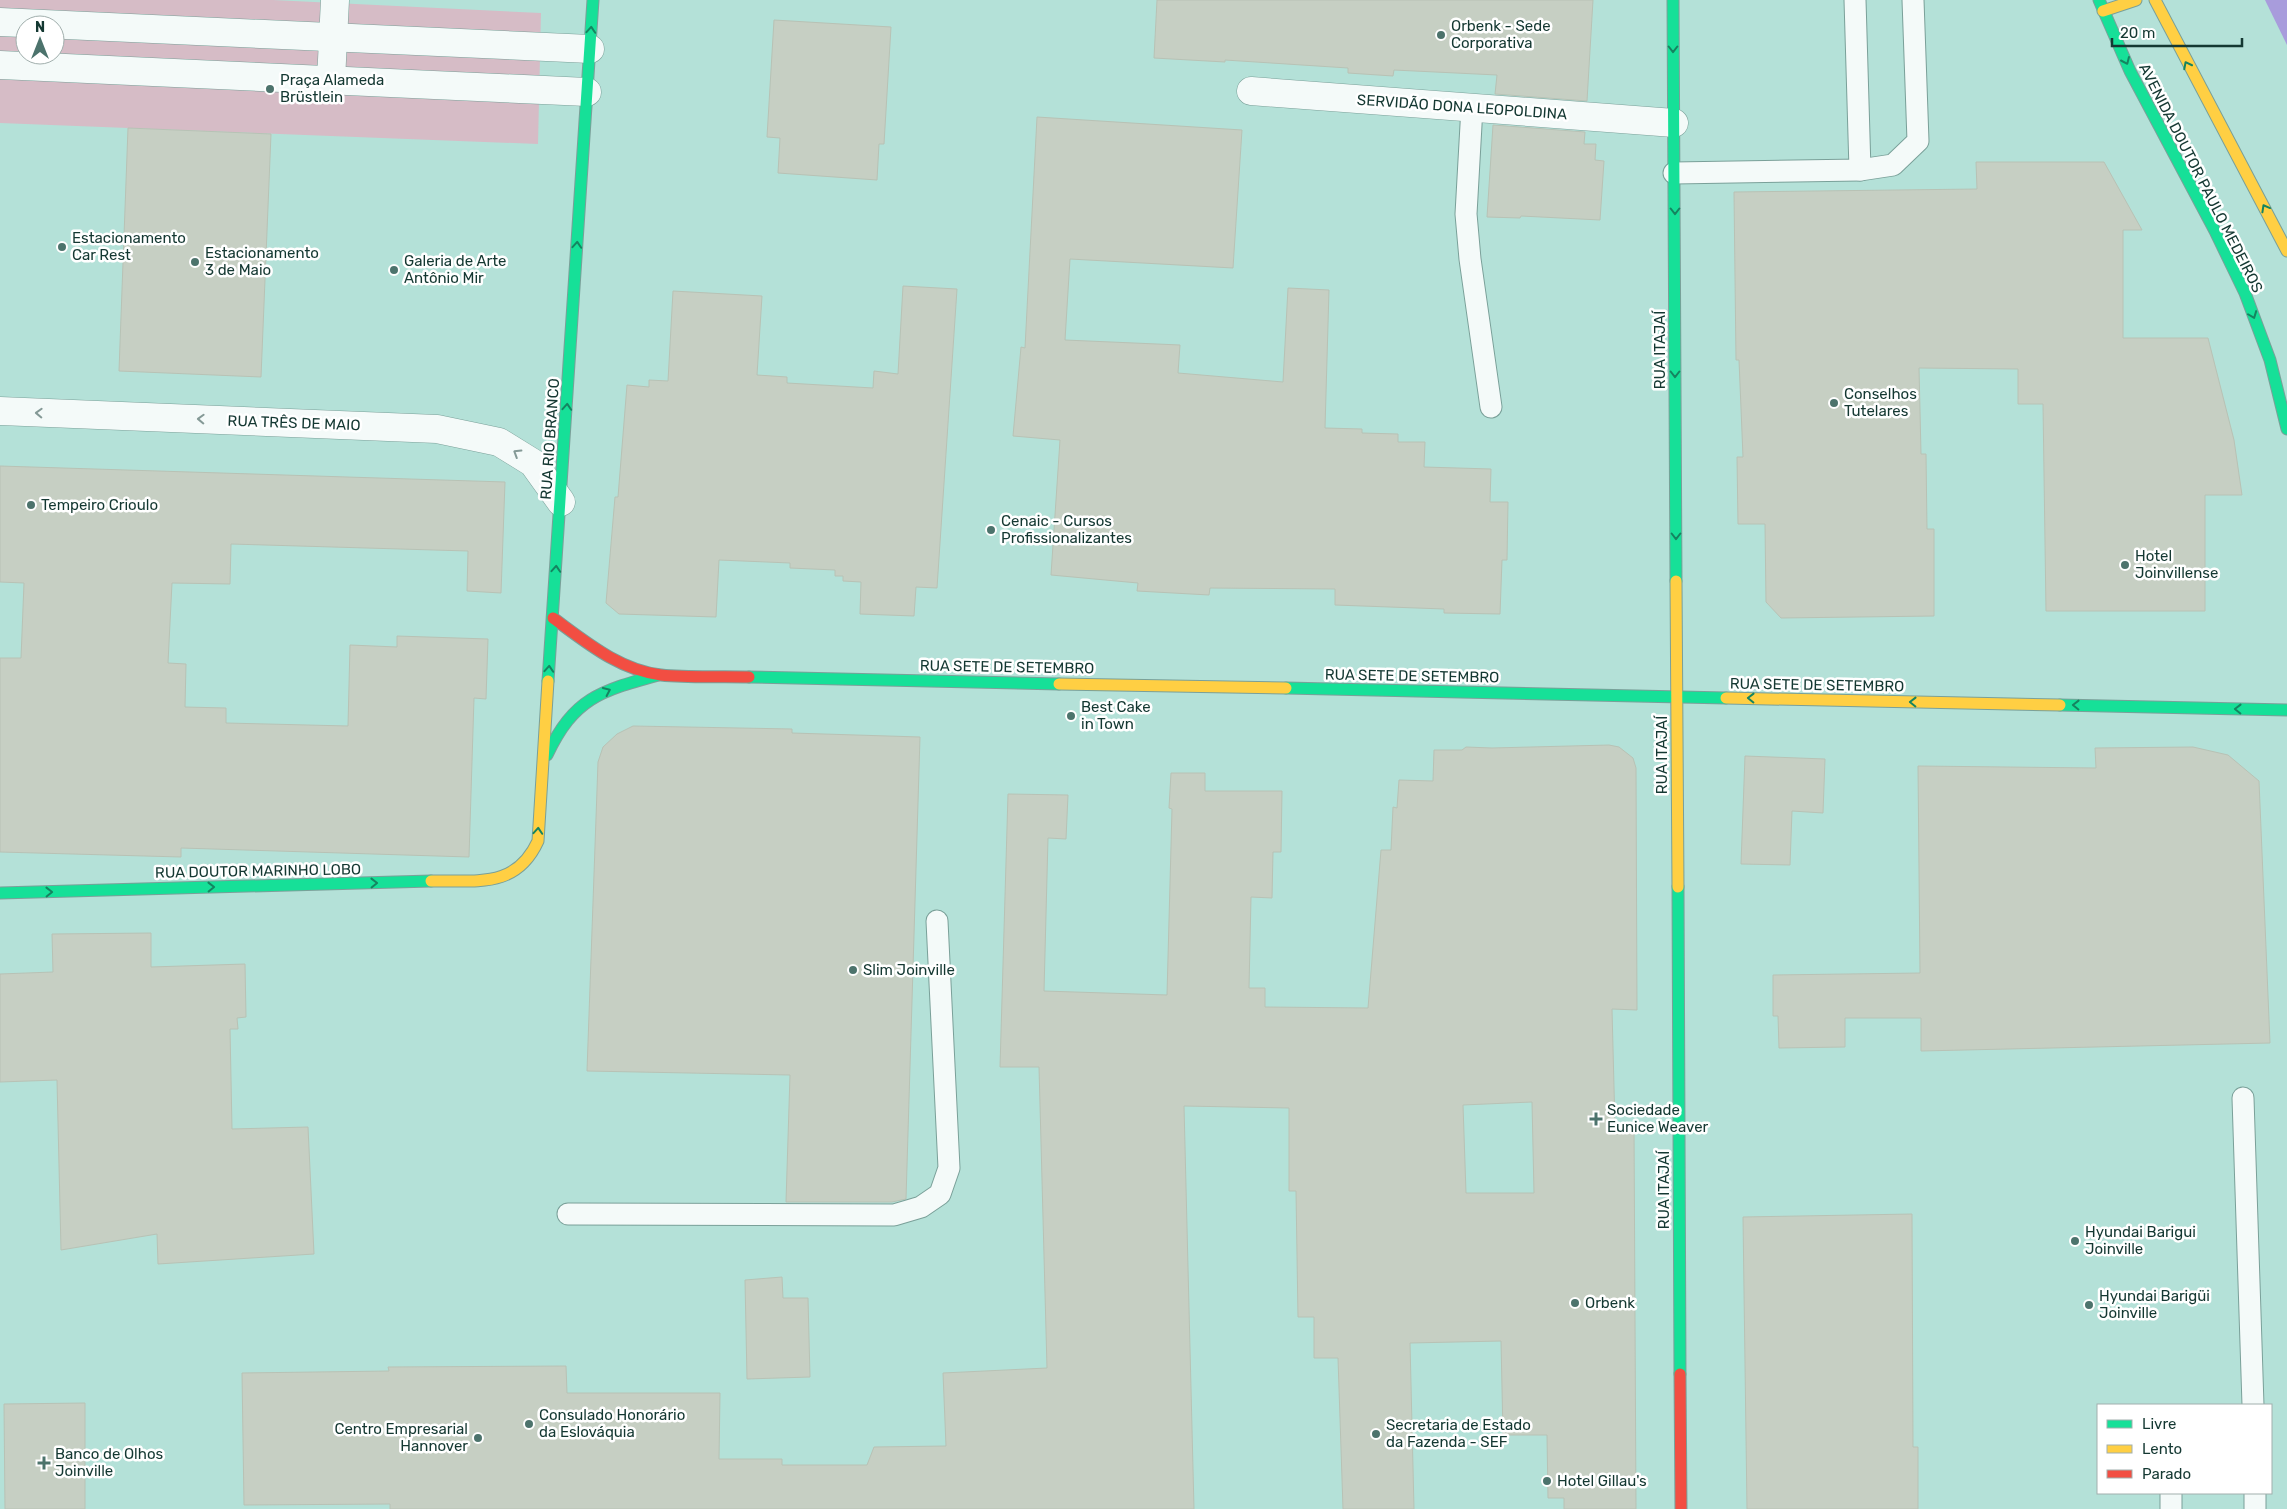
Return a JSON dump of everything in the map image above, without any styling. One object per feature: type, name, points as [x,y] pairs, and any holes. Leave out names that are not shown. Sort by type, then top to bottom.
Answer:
[{"type":"street","points":[[330,80],[334,0]]},
{"type":"street","name":"RUA RIO BRANCO","points":[[516,872],[531,859],[538,841],[593,0]]},
{"type":"street","name":"RUA ITAJAÍ","points":[[1673,0],[1680,1509]]},
{"type":"street","points":[[2101,6],[2136,0]]},
{"type":"street","points":[[2155,0],[2287,251]]},
{"type":"street","name":"AVENIDA DOUTOR PAULO MEDEIROS","points":[[2101,6],[2130,71],[2215,231],[2245,293],[2270,360],[2287,429]]},
{"type":"street","points":[[65,19],[130,28],[590,49]]},
{"type":"street","points":[[0,22],[15,20]]},
{"type":"street","points":[[127,71],[130,28]]},
{"type":"street","points":[[0,65],[15,63]]},
{"type":"street","points":[[65,64],[127,71],[587,92]]},
{"type":"street","name":"SERVIDÃO DONA LEOPOLDINA","points":[[1251,91],[1674,123]]},
{"type":"street","name":"RUA TRÊS DE MAIO","points":[[0,411],[437,429],[499,442],[532,463],[561,502]]},
{"type":"street","name":"RUA SETE DE SETEMBRO","points":[[553,618],[601,653],[630,667],[660,675],[2287,710]]},
{"type":"street","points":[[543,764],[559,730],[574,711],[596,696],[619,685],[660,675]]},
{"type":"street","name":"RUA DOUTOR MARINHO LOBO","points":[[0,893],[483,880],[516,872]]},
{"type":"lane","points":[[1855,0],[1860,170]]},
{"type":"lane","points":[[1674,172],[1860,170],[1893,165],[1918,141],[1913,0]]},
{"type":"lane","points":[[1472,108],[1466,214],[1470,259],[1491,407]]},
{"type":"lane","points":[[568,1214],[894,1215],[921,1207],[940,1194],[949,1168],[937,921]]},
{"type":"lane","points":[[2243,1098],[2253,1404]]},
{"type":"lane","points":[[2171,1494],[2171,1509]]},
{"type":"lane","points":[[2255,1494],[2255,1509]]},
{"type":"shaded area","name":"Praça Alameda Brüstlein","points":[[0,0],[273,0],[541,13],[538,144],[0,123]]},
{"type":"shaded area","points":[[2265,0],[2287,0],[2287,45]]},
{"type":"building","points":[[1157,0],[1593,0],[1587,101],[1495,94],[1497,75],[1394,70],[1393,76],[1348,73],[1348,68],[1225,60],[1225,62],[1154,58]]},
{"type":"building","points":[[774,20],[891,27],[884,144],[879,144],[877,180],[778,173],[780,138],[767,137]]},
{"type":"building","points":[[1037,117],[1242,130],[1233,268],[1070,259],[1065,340],[1180,345],[1178,373],[1283,382],[1288,288],[1329,290],[1325,428],[1362,429],[1362,433],[1398,434],[1398,442],[1425,442],[1424,467],[1491,469],[1490,502],[1508,502],[1507,560],[1502,560],[1500,614],[1444,613],[1444,609],[1335,605],[1335,589],[1210,588],[1209,595],[1137,591],[1138,583],[1051,575],[1060,440],[1013,436],[1021,347],[1025,348]]},
{"type":"building","points":[[1493,125],[1585,132],[1584,144],[1596,144],[1595,160],[1604,161],[1600,220],[1521,216],[1520,218],[1487,217]]},
{"type":"building","name":"Estacionamento 3 de Maio","points":[[128,128],[271,134],[261,377],[119,371]]},
{"type":"building","points":[[1976,162],[2104,162],[2142,230],[2123,230],[2123,338],[2208,338],[2234,440],[2242,495],[2205,495],[2205,611],[2046,611],[2043,404],[2018,404],[2018,369],[1919,368],[1921,454],[1926,454],[1927,529],[1934,529],[1934,616],[1781,618],[1766,602],[1765,524],[1738,524],[1737,457],[1743,457],[1739,360],[1736,360],[1734,192],[1977,189]]},
{"type":"building","points":[[903,286],[957,289],[937,588],[916,587],[914,616],[860,614],[861,582],[843,581],[843,576],[835,576],[835,570],[790,568],[790,563],[719,560],[716,617],[619,614],[606,603],[615,497],[618,497],[627,385],[649,387],[649,380],[668,381],[673,291],[762,296],[757,375],[787,377],[787,383],[873,388],[874,371],[898,374]]},
{"type":"building","points":[[0,466],[505,482],[501,593],[467,591],[468,551],[231,544],[230,584],[172,583],[168,663],[186,664],[185,707],[226,708],[226,723],[348,726],[350,645],[397,647],[397,636],[488,639],[486,699],[474,698],[469,857],[181,848],[181,857],[0,852],[0,658],[21,658],[24,583],[0,582]]},
{"type":"building","points":[[633,726],[792,729],[792,733],[920,737],[906,1199],[892,1202],[786,1202],[790,1075],[587,1071],[598,762],[603,747],[617,734]]},
{"type":"building","points":[[1609,745],[1619,747],[1633,758],[1636,768],[1637,1010],[1612,1009],[1615,1126],[1634,1126],[1636,1509],[1564,1509],[1564,1498],[1548,1498],[1547,1435],[1503,1435],[1501,1341],[1410,1343],[1414,1509],[1343,1509],[1338,1358],[1314,1358],[1314,1317],[1298,1317],[1296,1191],[1289,1191],[1289,1108],[1184,1106],[1194,1509],[390,1509],[390,1504],[244,1505],[242,1373],[389,1371],[388,1367],[566,1366],[567,1393],[720,1393],[719,1459],[782,1459],[782,1465],[867,1465],[874,1447],[946,1446],[943,1373],[1047,1368],[1039,1067],[1000,1067],[1008,794],[1068,795],[1066,839],[1048,838],[1044,991],[1167,995],[1172,809],[1169,808],[1171,773],[1205,773],[1205,791],[1282,791],[1281,852],[1273,852],[1272,898],[1251,897],[1249,988],[1265,988],[1265,1007],[1368,1008],[1381,850],[1391,850],[1393,807],[1397,808],[1399,780],[1433,781],[1434,750],[1462,750],[1466,747]],"holes":[[[1532,1102],[1534,1193],[1466,1193],[1463,1105]]]},
{"type":"building","points":[[2193,747],[2228,755],[2259,781],[2270,1043],[1921,1051],[1921,1018],[1845,1018],[1845,1047],[1779,1048],[1778,1016],[1773,1016],[1773,975],[1920,973],[1918,766],[2096,768],[2095,748]]},
{"type":"building","points":[[1745,756],[1825,759],[1823,813],[1792,811],[1790,865],[1741,864]]},
{"type":"building","points":[[151,933],[151,967],[245,964],[246,1017],[237,1018],[238,1029],[230,1029],[232,1129],[308,1127],[314,1254],[158,1264],[157,1234],[61,1250],[57,1080],[0,1082],[0,974],[53,972],[52,934]]},
{"type":"building","points":[[1912,1214],[1913,1447],[1918,1447],[1918,1509],[1747,1509],[1743,1217]]},
{"type":"building","points":[[782,1277],[783,1298],[808,1298],[810,1377],[747,1379],[745,1280]]},
{"type":"building","points":[[85,1403],[85,1509],[5,1509],[4,1404]]},
{"type":"traffic: fast","points":[[548,681],[593,0]]},
{"type":"traffic: fast","points":[[1673,0],[1676,581]]},
{"type":"traffic: fast","points":[[2099,0],[2130,71],[2215,231],[2245,293],[2270,360],[2287,429]]},
{"type":"traffic: fast","points":[[547,755],[568,721],[591,700],[620,686],[658,675]]},
{"type":"traffic: fast","points":[[749,677],[1059,684]]},
{"type":"traffic: fast","points":[[1286,688],[1726,698]]},
{"type":"traffic: fast","points":[[2060,705],[2287,710]]},
{"type":"traffic: fast","points":[[0,893],[431,881]]},
{"type":"traffic: fast","points":[[1678,887],[1680,1374]]},
{"type":"traffic: slow","points":[[2103,11],[2136,0]]},
{"type":"traffic: slow","points":[[2155,0],[2287,251]]},
{"type":"traffic: slow","points":[[1676,581],[1678,887]]},
{"type":"traffic: slow","points":[[431,881],[479,881],[494,879],[518,867],[529,856],[538,841],[548,681]]},
{"type":"traffic: slow","points":[[1059,684],[1286,688]]},
{"type":"traffic: slow","points":[[1726,698],[2060,705]]},
{"type":"traffic: jam","points":[[553,618],[604,654],[646,672],[661,675],[749,677]]},
{"type":"traffic: jam","points":[[1680,1374],[1681,1509]]},
{"type":"place","name":"Orbenk - Sede Corporativa","points":[[1441,35]]},
{"type":"place","name":"Praça Alameda Brüstlein","points":[[270,89]]},
{"type":"place","name":"Estacionamento Car Rest","points":[[62,247]]},
{"type":"place","name":"Estacionamento 3 de Maio","points":[[195,262]]},
{"type":"place","name":"Galeria de Arte Antônio Mir","points":[[394,270]]},
{"type":"place","name":"Conselhos Tutelares","points":[[1834,403]]},
{"type":"place","name":"Tempeiro Crioulo","points":[[31,505]]},
{"type":"place","name":"Cenaic - Cursos Profissionalizantes","points":[[991,530]]},
{"type":"place","name":"Hotel Joinvillense","points":[[2125,565]]},
{"type":"place","name":"Best Cake in Town","points":[[1071,716]]},
{"type":"place","name":"Slim Joinville","points":[[853,970]]},
{"type":"place","name":"Sociedade Eunice Weaver","points":[[1596,1119]]},
{"type":"place","name":"Hyundai Barigui Joinville","points":[[2075,1241]]},
{"type":"place","name":"Orbenk","points":[[1575,1303]]},
{"type":"place","name":"Hyundai Barigüi Joinville","points":[[2089,1305]]},
{"type":"place","name":"Consulado Honorário da Eslováquia","points":[[529,1424]]},
{"type":"place","name":"Secretaria de Estado da Fazenda - SEF","points":[[1376,1434]]},
{"type":"place","name":"Centro Empresarial Hannover","points":[[478,1438]]},
{"type":"place","name":"Banco de Olhos Joinville","points":[[44,1463]]},
{"type":"place","name":"Hotel Gillau's","points":[[1547,1481]]}]
